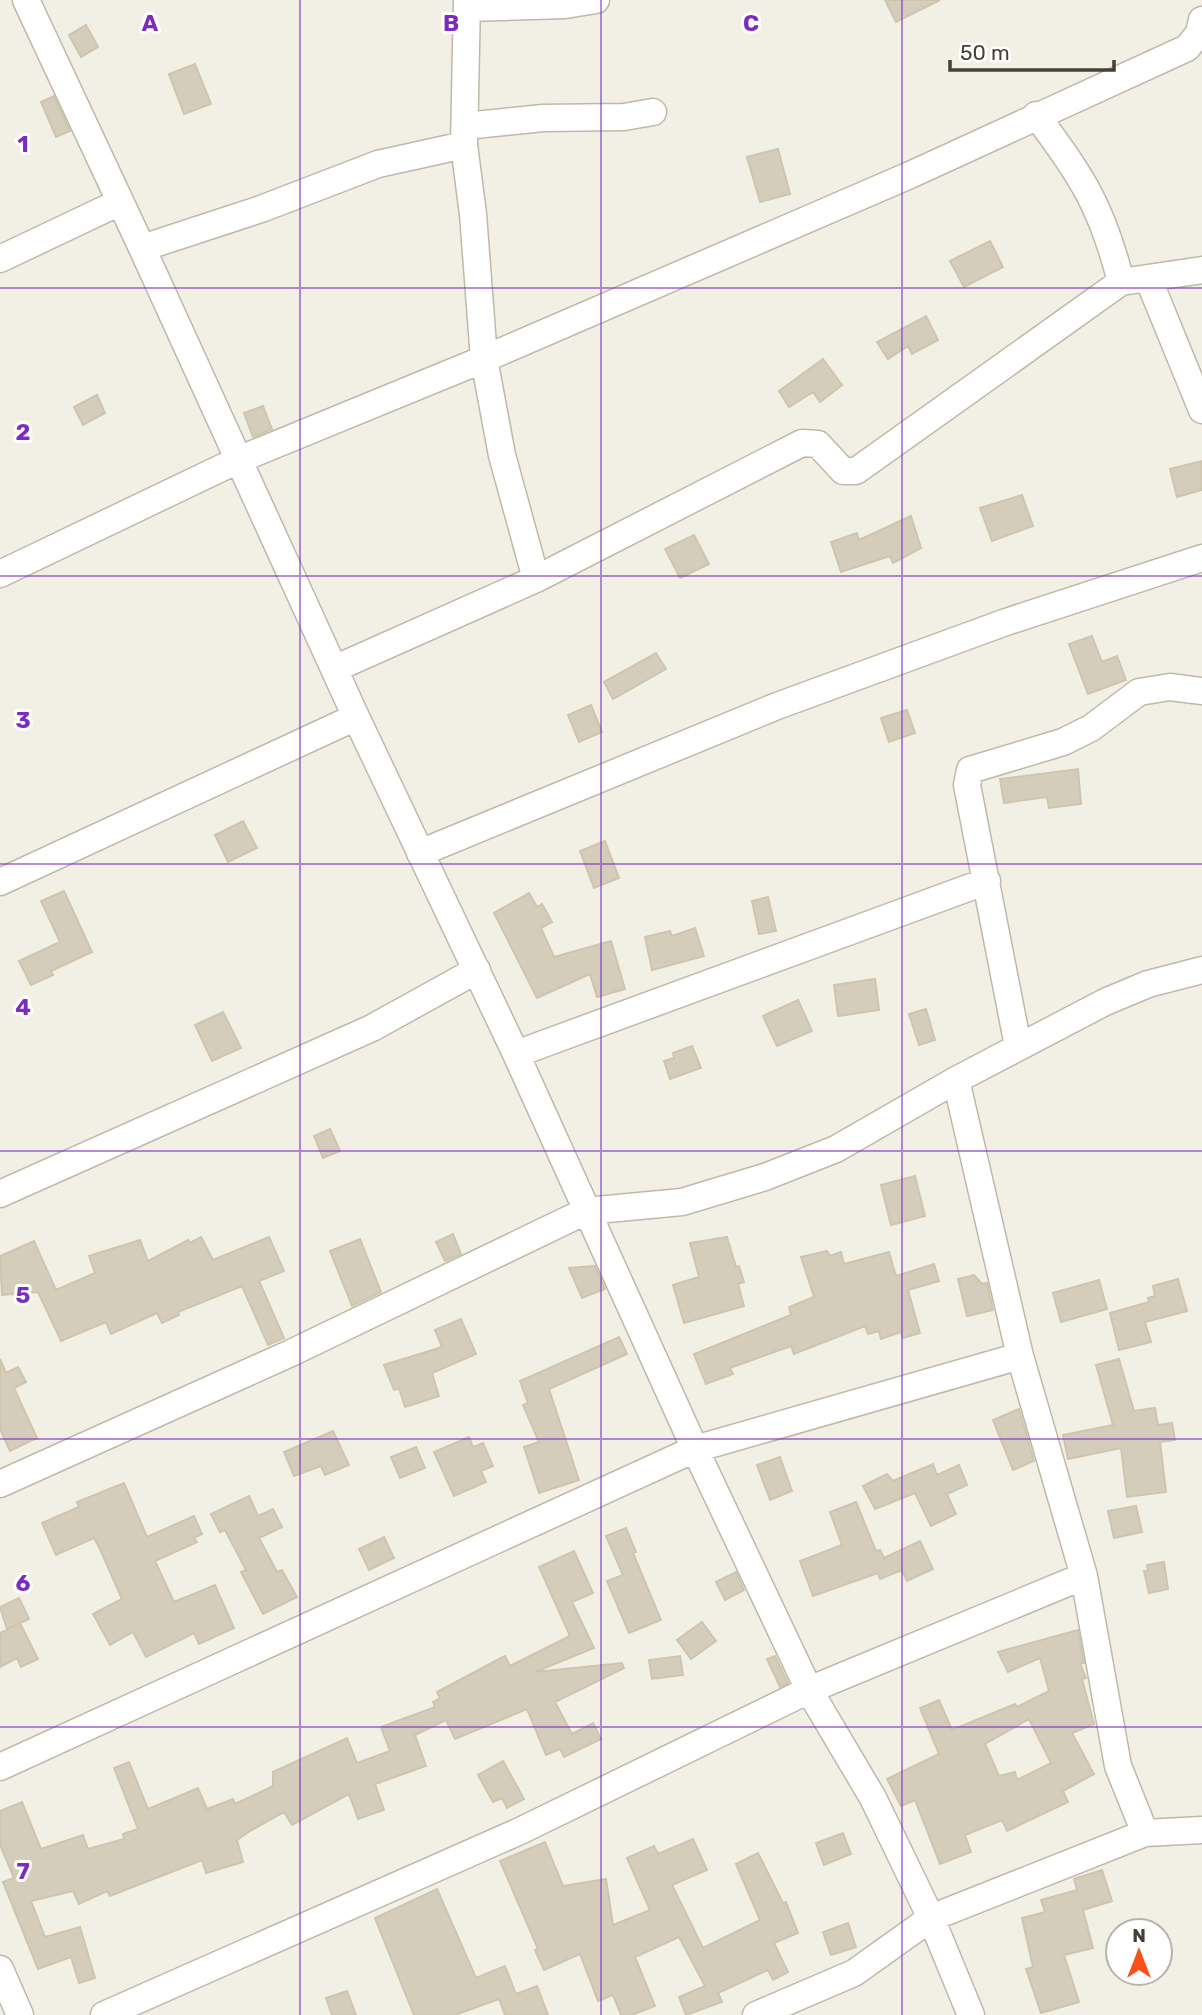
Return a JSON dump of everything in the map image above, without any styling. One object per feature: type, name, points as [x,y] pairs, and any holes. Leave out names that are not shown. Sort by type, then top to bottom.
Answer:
[{"type":"street","points":[[26,0],[142,247],[356,717],[516,1054],[695,1449],[809,1690],[873,1798],[931,1918],[971,2015]]},
{"type":"street","points":[[536,579],[502,455],[484,359],[465,136],[467,4],[565,5],[596,0]]},
{"type":"street","points":[[1199,0],[1202,10]]},
{"type":"street","points":[[0,574],[238,460],[484,359],[910,175],[1187,48],[1199,33],[1202,20]]},
{"type":"street","points":[[142,247],[261,209],[378,164],[465,136],[543,118],[624,117],[653,113]]},
{"type":"street","points":[[1036,116],[1092,196],[1110,238],[1121,282]]},
{"type":"street","points":[[0,259],[120,202]]},
{"type":"street","points":[[334,669],[536,579],[802,443],[818,444],[844,471],[856,471],[1121,282],[1202,270]]},
{"type":"street","points":[[1148,278],[1202,410]]},
{"type":"street","points":[[420,853],[777,706],[1006,622],[1202,558]]},
{"type":"street","points":[[1018,1046],[967,785],[970,771],[1063,742],[1091,728],[1139,692],[1170,687],[1202,691]]},
{"type":"street","points":[[0,882],[356,717]]},
{"type":"street","points":[[516,1054],[987,881]]},
{"type":"street","points":[[0,1195],[372,1028],[477,970]]},
{"type":"street","points":[[0,1484],[291,1353],[586,1211],[682,1202],[765,1177],[836,1149],[1018,1046],[1137,988],[1202,970]]},
{"type":"street","points":[[956,1080],[1020,1356],[1084,1576],[1118,1766],[1145,1833]]},
{"type":"street","points":[[0,1767],[695,1449],[1020,1356]]},
{"type":"street","points":[[104,2015],[520,1831],[809,1690],[1084,1576]]},
{"type":"street","points":[[756,2015],[854,1973],[931,1918],[1145,1833],[1202,1830]]},
{"type":"street","points":[[0,1969],[20,2015]]},
{"type":"building","points":[[885,0],[940,0],[896,22]]},
{"type":"building","points":[[86,25],[98,47],[81,57],[69,35]]},
{"type":"building","points":[[195,64],[211,104],[184,114],[169,74]]},
{"type":"building","points":[[54,96],[70,131],[56,137],[41,102]]},
{"type":"building","points":[[778,149],[790,194],[760,202],[747,157]]},
{"type":"building","points":[[990,241],[1003,267],[964,287],[950,261]]},
{"type":"building","points":[[926,316],[938,340],[912,354],[908,346],[888,359],[877,342]]},
{"type":"building","points":[[823,359],[842,385],[820,402],[813,392],[789,407],[779,391]]},
{"type":"building","points":[[97,395],[105,413],[83,425],[74,407]]},
{"type":"building","points":[[263,406],[272,429],[253,437],[244,413]]},
{"type":"building","points":[[1202,461],[1202,490],[1177,497],[1170,469]]},
{"type":"building","points":[[1022,495],[1033,526],[992,541],[980,508]]},
{"type":"building","points":[[911,516],[921,548],[893,563],[890,556],[841,572],[831,542],[857,533],[859,540]]},
{"type":"building","points":[[694,535],[709,564],[680,578],[665,549]]},
{"type":"building","points":[[1092,636],[1102,662],[1117,656],[1126,680],[1088,694],[1069,644]]},
{"type":"building","points":[[656,653],[666,669],[613,699],[604,682]]},
{"type":"building","points":[[591,705],[602,732],[579,742],[568,715]]},
{"type":"building","points":[[907,710],[915,733],[889,742],[881,718]]},
{"type":"building","points":[[1078,769],[1081,804],[1049,808],[1047,797],[1004,803],[1000,779]]},
{"type":"building","points":[[243,821],[257,848],[228,862],[215,835]]},
{"type":"building","points":[[605,841],[619,878],[594,888],[580,851]]},
{"type":"building","points":[[64,891],[92,952],[51,971],[53,975],[31,985],[19,961],[60,942],[41,901]]},
{"type":"building","points":[[529,893],[537,907],[542,904],[552,922],[541,928],[554,957],[611,941],[625,989],[597,997],[590,974],[537,998],[494,913]]},
{"type":"building","points":[[768,897],[776,931],[759,934],[752,901]]},
{"type":"building","points":[[695,928],[704,956],[652,970],[645,937],[670,931],[672,936]]},
{"type":"building","points":[[875,979],[879,1010],[838,1016],[834,985]]},
{"type":"building","points":[[798,1000],[812,1031],[777,1046],[763,1016]]},
{"type":"building","points":[[926,1009],[935,1040],[919,1045],[909,1014]]},
{"type":"building","points":[[223,1012],[241,1048],[212,1061],[195,1025]]},
{"type":"building","points":[[692,1046],[701,1068],[670,1079],[664,1061],[674,1058],[673,1053]]},
{"type":"building","points":[[330,1129],[340,1151],[323,1158],[314,1136]]},
{"type":"building","points":[[915,1176],[925,1216],[891,1225],[881,1185]]},
{"type":"building","points":[[453,1234],[461,1254],[445,1261],[436,1242]]},
{"type":"building","points":[[201,1237],[213,1260],[269,1237],[284,1271],[259,1281],[284,1338],[268,1345],[242,1286],[178,1312],[179,1315],[162,1323],[157,1313],[111,1334],[106,1322],[61,1341],[38,1292],[2,1295],[0,1256],[34,1241],[56,1290],[95,1273],[89,1256],[140,1240],[148,1261],[188,1240],[190,1243]]},
{"type":"building","points":[[727,1237],[736,1267],[739,1266],[744,1282],[738,1284],[744,1306],[684,1323],[673,1285],[699,1277],[690,1243]]},
{"type":"building","points":[[360,1239],[381,1292],[352,1306],[330,1251]]},
{"type":"building","points":[[827,1251],[830,1256],[841,1252],[844,1264],[889,1252],[896,1276],[934,1264],[939,1281],[908,1290],[920,1333],[903,1338],[901,1332],[881,1339],[879,1331],[868,1334],[865,1326],[794,1354],[791,1346],[730,1368],[733,1374],[706,1384],[694,1354],[791,1315],[789,1307],[814,1297],[801,1257]]},
{"type":"building","points":[[595,1266],[605,1289],[582,1298],[569,1268]]},
{"type":"building","points":[[974,1275],[982,1284],[987,1283],[993,1310],[967,1316],[958,1279]]},
{"type":"building","points":[[1178,1279],[1187,1311],[1145,1322],[1151,1342],[1119,1350],[1110,1313],[1149,1302],[1148,1298],[1155,1296],[1153,1286]]},
{"type":"building","points":[[1099,1280],[1107,1309],[1061,1322],[1053,1293]]},
{"type":"building","points":[[461,1319],[476,1354],[432,1373],[439,1396],[405,1407],[399,1388],[394,1390],[384,1365],[442,1347],[435,1330]]},
{"type":"building","points":[[619,1337],[627,1354],[549,1389],[579,1480],[539,1493],[524,1447],[539,1442],[523,1405],[528,1403],[520,1381]]},
{"type":"building","points":[[0,1359],[6,1373],[18,1367],[26,1382],[14,1388],[37,1438],[10,1451],[0,1429]]},
{"type":"building","points":[[1119,1359],[1134,1411],[1155,1408],[1158,1425],[1172,1423],[1175,1440],[1160,1442],[1166,1492],[1127,1497],[1121,1448],[1068,1459],[1063,1435],[1113,1425],[1096,1365]]},
{"type":"building","points":[[1019,1409],[1034,1461],[1013,1470],[993,1420]]},
{"type":"building","points":[[333,1431],[349,1465],[325,1475],[321,1466],[294,1476],[284,1452]]},
{"type":"building","points":[[469,1437],[473,1447],[483,1443],[493,1466],[481,1471],[486,1482],[454,1496],[434,1452]]},
{"type":"building","points":[[416,1447],[425,1468],[400,1478],[391,1457]]},
{"type":"building","points":[[780,1457],[792,1491],[770,1500],[757,1465]]},
{"type":"building","points":[[933,1464],[937,1475],[959,1465],[967,1485],[947,1494],[956,1514],[931,1526],[915,1493],[875,1509],[863,1486],[887,1474],[893,1481]]},
{"type":"building","points":[[124,1483],[147,1537],[194,1516],[202,1534],[194,1538],[197,1542],[155,1561],[174,1602],[215,1585],[234,1628],[199,1644],[194,1633],[146,1657],[133,1632],[110,1645],[93,1614],[122,1599],[94,1538],[56,1555],[42,1523],[79,1507],[77,1502]]},
{"type":"building","points":[[249,1496],[258,1516],[273,1509],[282,1527],[259,1538],[277,1572],[282,1570],[297,1597],[263,1614],[241,1572],[246,1570],[225,1530],[220,1532],[211,1514]]},
{"type":"building","points":[[856,1502],[876,1551],[880,1550],[884,1558],[920,1541],[933,1569],[907,1581],[902,1570],[880,1579],[878,1573],[813,1596],[800,1561],[842,1545],[830,1512]]},
{"type":"building","points":[[1136,1506],[1142,1532],[1114,1538],[1108,1511]]},
{"type":"building","points":[[626,1528],[636,1552],[633,1553],[661,1620],[629,1633],[607,1581],[623,1575],[606,1536]]},
{"type":"building","points":[[384,1537],[394,1558],[369,1570],[359,1549]]},
{"type":"building","points":[[574,1551],[593,1593],[572,1602],[594,1648],[535,1672],[622,1663],[624,1668],[555,1702],[572,1734],[593,1723],[601,1739],[564,1757],[560,1749],[546,1755],[527,1709],[455,1739],[446,1720],[415,1735],[426,1766],[375,1784],[384,1810],[358,1819],[349,1794],[292,1825],[284,1812],[250,1831],[237,1840],[243,1862],[206,1873],[202,1860],[110,1896],[107,1891],[79,1904],[73,1891],[31,1901],[45,1937],[80,1927],[95,1978],[79,1983],[71,1957],[38,1969],[3,1882],[14,1878],[0,1845],[0,1811],[22,1802],[41,1849],[83,1835],[88,1849],[124,1839],[123,1834],[138,1829],[114,1768],[129,1762],[148,1809],[198,1788],[207,1809],[233,1799],[235,1804],[273,1786],[273,1772],[347,1738],[357,1763],[390,1751],[381,1727],[435,1707],[433,1702],[440,1698],[437,1692],[505,1656],[510,1666],[570,1636],[539,1567]]},
{"type":"building","points":[[1164,1562],[1168,1589],[1149,1593],[1144,1571],[1148,1571],[1147,1565]]},
{"type":"building","points":[[736,1572],[744,1590],[725,1600],[716,1582]]},
{"type":"building","points":[[19,1598],[29,1619],[7,1629],[0,1607]]},
{"type":"building","points":[[702,1622],[716,1641],[691,1659],[677,1640]]},
{"type":"building","points":[[20,1623],[38,1659],[21,1667],[17,1658],[0,1667],[0,1633]]},
{"type":"building","points":[[1078,1630],[1084,1663],[1080,1664],[1086,1678],[1082,1679],[1094,1724],[1072,1733],[1094,1774],[1063,1791],[1068,1802],[1007,1831],[1002,1820],[965,1835],[971,1852],[940,1864],[915,1800],[901,1806],[887,1779],[939,1754],[920,1708],[939,1700],[952,1730],[1015,1704],[1017,1707],[1049,1691],[1040,1658],[1008,1672],[998,1652]],"holes":[[[1029,1719],[1051,1763],[1017,1780],[1015,1772],[999,1776],[985,1744]]]},
{"type":"building","points":[[680,1656],[683,1675],[652,1679],[649,1660]]},
{"type":"building","points":[[775,1656],[788,1683],[780,1687],[767,1659]]},
{"type":"building","points":[[503,1761],[524,1799],[507,1808],[502,1798],[493,1802],[478,1775]]},
{"type":"building","points":[[843,1833],[851,1854],[824,1865],[816,1843]]},
{"type":"building","points":[[693,1839],[707,1870],[672,1885],[703,1948],[760,1920],[736,1864],[758,1853],[783,1903],[786,1902],[798,1933],[774,1943],[788,1972],[773,1980],[768,1970],[718,1993],[722,2002],[686,2015],[679,1997],[705,1986],[679,1937],[635,1957],[655,2006],[632,2015],[621,2015],[613,1995],[598,2001],[580,1954],[544,1970],[535,1950],[538,1949],[500,1861],[545,1842],[563,1886],[606,1879],[613,1925],[650,1910],[627,1858],[654,1846],[658,1854]]},
{"type":"building","points":[[1102,1870],[1112,1901],[1083,1910],[1093,1948],[1064,1955],[1079,2002],[1041,2013],[1026,1969],[1033,1967],[1022,1918],[1045,1912],[1041,1900],[1077,1890],[1074,1879]]},
{"type":"building","points":[[437,1889],[476,1978],[505,1966],[516,1994],[537,1986],[548,2015],[505,2015],[499,1999],[455,2015],[414,2015],[375,1918]]},
{"type":"building","points":[[848,1923],[856,1947],[831,1955],[823,1932]]},
{"type":"building","points":[[347,1991],[356,2015],[332,2015],[326,1998]]}]
